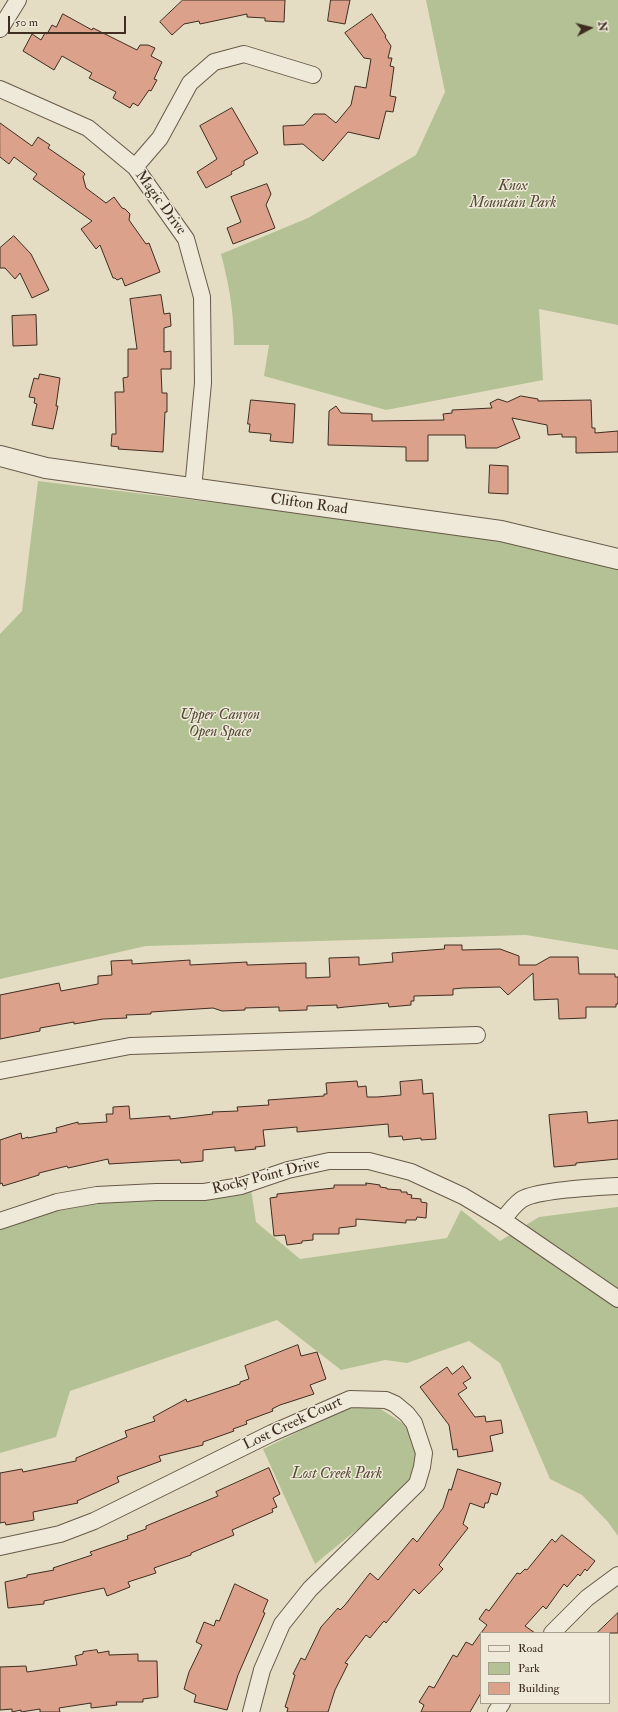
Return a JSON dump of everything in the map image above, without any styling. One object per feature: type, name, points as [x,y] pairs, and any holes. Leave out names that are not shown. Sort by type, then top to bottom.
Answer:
[{"type":"street","points":[[0,28],[18,0]]},
{"type":"street","points":[[135,168],[160,138],[190,83],[214,62],[244,54],[313,75]]},
{"type":"street","name":"Magic Drive","points":[[0,89],[88,128],[135,168],[186,239],[202,297],[203,383],[193,489]]},
{"type":"street","name":"Clifton Road","points":[[0,456],[46,468],[501,531],[618,559]]},
{"type":"street","points":[[0,1071],[130,1046],[477,1035]]},
{"type":"street","name":"Rocky Point Drive","points":[[0,1221],[57,1202],[97,1195],[156,1192],[204,1192],[242,1186],[288,1170],[329,1161],[369,1161],[411,1172],[463,1196],[503,1220],[618,1299]]},
{"type":"street","points":[[503,1220],[512,1208],[522,1199],[537,1194],[618,1186]]},
{"type":"street","name":"Lost Creek Court","points":[[0,1547],[60,1534],[94,1521],[272,1432],[338,1403],[350,1399],[364,1398],[386,1400],[395,1404],[407,1414],[414,1423],[424,1453],[422,1467],[416,1484],[310,1589],[282,1624],[262,1670],[251,1712]]},
{"type":"street","points":[[553,1632],[587,1598],[618,1575]]},
{"type":"green space","name":"Knox Mountain Park","points":[[426,0],[618,0],[618,325],[539,309],[543,380],[386,410],[264,376],[269,345],[234,345],[230,299],[221,254],[308,218],[416,155],[445,92]]},
{"type":"green space","name":"Upper Canyon Open Space","points":[[38,481],[356,520],[497,540],[618,562],[618,950],[526,935],[146,946],[0,979],[0,634],[22,611]]},
{"type":"green space","points":[[251,1189],[256,1222],[300,1259],[447,1238],[461,1210],[500,1241],[539,1217],[618,1207],[618,1536],[608,1522],[582,1495],[550,1479],[500,1363],[469,1341],[407,1363],[385,1360],[341,1370],[277,1320],[70,1391],[56,1437],[0,1453],[0,1224],[58,1204]]},
{"type":"green space","name":"Lost Creek Park","points":[[351,1406],[379,1408],[404,1424],[415,1443],[418,1467],[404,1491],[315,1564],[263,1449]]},
{"type":"building","points":[[183,0],[285,0],[284,22],[265,21],[265,18],[247,17],[247,14],[200,24],[199,21],[184,24],[172,35],[160,22]]},
{"type":"building","points":[[331,0],[350,0],[345,24],[328,21]]},
{"type":"building","points":[[63,14],[92,30],[93,28],[137,50],[140,45],[148,45],[155,48],[151,56],[162,62],[154,79],[157,80],[151,91],[149,90],[138,106],[133,103],[130,108],[113,98],[116,92],[89,78],[92,73],[62,56],[54,70],[23,51],[32,34],[41,40],[45,33],[47,34],[52,25],[56,27]]},
{"type":"building","points":[[372,14],[391,46],[388,58],[392,58],[390,66],[394,67],[390,96],[396,97],[393,112],[386,111],[379,139],[348,132],[323,161],[303,144],[284,145],[283,126],[304,125],[314,114],[325,114],[336,123],[351,105],[355,86],[366,88],[371,59],[364,58],[345,33]]},
{"type":"building","points":[[232,108],[258,153],[244,161],[244,165],[231,172],[232,174],[206,188],[197,172],[217,159],[200,126]]},
{"type":"building","points":[[0,123],[32,146],[38,137],[50,145],[48,148],[85,174],[83,177],[86,188],[106,203],[114,197],[122,208],[130,214],[129,220],[146,244],[149,243],[160,272],[125,286],[122,278],[117,280],[113,278],[100,245],[96,249],[81,229],[92,221],[33,179],[37,174],[14,157],[9,164],[0,157]]},
{"type":"building","points":[[267,184],[271,194],[266,205],[275,228],[233,244],[227,228],[241,222],[231,197]]},
{"type":"building","points":[[14,236],[31,254],[49,290],[32,298],[20,273],[15,279],[5,268],[0,268],[0,248]]},
{"type":"building","points":[[161,295],[164,314],[170,313],[171,326],[164,328],[164,352],[171,351],[171,369],[161,369],[162,393],[167,393],[167,412],[165,412],[163,452],[118,449],[119,447],[111,446],[112,434],[116,434],[115,392],[124,392],[123,378],[128,377],[128,349],[137,349],[130,299]]},
{"type":"building","points":[[36,315],[37,345],[13,346],[12,316]]},
{"type":"building","points":[[40,374],[60,378],[56,406],[58,406],[53,429],[32,425],[37,404],[34,403],[35,398],[29,397],[34,378],[38,379]]},
{"type":"building","points":[[521,396],[538,399],[538,401],[591,400],[592,428],[595,428],[595,433],[618,431],[618,452],[576,453],[576,437],[562,437],[562,434],[548,435],[547,425],[512,418],[520,438],[497,448],[466,448],[465,435],[428,435],[428,461],[406,461],[406,447],[328,445],[329,411],[336,406],[341,413],[372,414],[372,421],[444,420],[443,414],[452,413],[452,410],[492,408],[490,403],[498,399],[507,402]]},
{"type":"building","points":[[251,400],[295,404],[293,443],[270,441],[271,434],[249,432],[250,424],[248,424]]},
{"type":"building","points":[[490,465],[508,466],[508,494],[489,493]]},
{"type":"building","points":[[445,945],[462,945],[462,950],[500,949],[519,956],[519,965],[536,965],[550,957],[578,957],[579,974],[615,974],[615,977],[618,977],[618,1004],[616,1004],[616,1007],[586,1007],[586,1018],[559,1019],[558,999],[534,1000],[533,973],[508,995],[500,987],[463,988],[453,989],[453,995],[414,996],[414,1001],[411,1001],[411,1005],[389,1007],[388,1003],[337,1008],[337,1005],[307,1006],[307,1010],[279,1011],[279,1007],[245,1008],[245,1010],[222,1011],[213,1008],[151,1012],[151,1014],[126,1015],[127,1018],[103,1019],[74,1024],[74,1022],[40,1028],[40,1031],[0,1039],[0,995],[59,983],[61,991],[98,984],[98,976],[112,975],[111,961],[132,960],[132,964],[190,960],[190,965],[247,962],[247,965],[306,963],[306,978],[330,977],[329,958],[359,957],[359,965],[393,962],[392,953],[444,949]]},
{"type":"building","points":[[422,1080],[423,1094],[433,1093],[436,1139],[421,1140],[421,1138],[403,1140],[402,1136],[389,1137],[388,1124],[297,1132],[297,1127],[263,1130],[265,1146],[255,1147],[256,1149],[235,1151],[235,1147],[203,1150],[203,1161],[181,1163],[180,1160],[109,1164],[108,1159],[68,1168],[67,1166],[39,1173],[39,1175],[3,1186],[2,1183],[0,1184],[0,1140],[21,1133],[22,1139],[57,1132],[56,1128],[78,1122],[78,1124],[107,1122],[106,1114],[113,1114],[113,1107],[129,1106],[130,1119],[170,1116],[170,1119],[213,1114],[212,1112],[238,1111],[237,1107],[269,1105],[268,1100],[324,1096],[324,1094],[327,1094],[326,1083],[357,1081],[358,1087],[366,1086],[367,1097],[377,1097],[401,1095],[400,1082]]},
{"type":"building","points":[[587,1112],[588,1123],[618,1120],[618,1159],[576,1163],[576,1165],[554,1167],[549,1115]]},
{"type":"building","points":[[366,1183],[380,1185],[380,1187],[387,1189],[401,1190],[401,1192],[407,1192],[407,1194],[412,1195],[411,1198],[421,1199],[421,1202],[427,1203],[426,1218],[417,1217],[416,1220],[406,1220],[406,1223],[356,1219],[356,1226],[339,1228],[339,1234],[313,1234],[313,1240],[287,1245],[285,1235],[274,1236],[270,1198],[277,1197],[277,1194],[334,1188],[334,1185],[366,1185]]},
{"type":"building","points":[[298,1345],[301,1356],[317,1352],[326,1379],[310,1385],[314,1394],[280,1405],[272,1409],[273,1411],[246,1421],[247,1424],[233,1429],[234,1431],[203,1442],[203,1445],[159,1456],[161,1461],[117,1477],[119,1482],[77,1501],[78,1503],[33,1512],[34,1520],[6,1525],[5,1522],[0,1523],[0,1473],[22,1469],[23,1472],[76,1461],[76,1458],[127,1437],[125,1431],[155,1421],[153,1417],[186,1399],[187,1402],[240,1384],[240,1382],[249,1379],[245,1366]]},
{"type":"building","points":[[463,1366],[471,1378],[463,1383],[467,1388],[458,1394],[475,1417],[485,1416],[486,1422],[501,1420],[503,1433],[490,1436],[493,1451],[458,1457],[457,1449],[453,1450],[449,1425],[420,1387],[447,1367],[452,1374]]},
{"type":"building","points":[[269,1468],[280,1494],[273,1498],[277,1507],[272,1509],[273,1512],[232,1530],[234,1535],[191,1553],[191,1555],[154,1568],[156,1573],[128,1582],[130,1587],[107,1596],[104,1588],[44,1601],[44,1604],[8,1608],[5,1582],[27,1577],[27,1575],[54,1570],[53,1568],[92,1555],[90,1552],[128,1539],[127,1536],[146,1529],[146,1526],[218,1496],[216,1492]]},
{"type":"building","points":[[458,1469],[501,1483],[497,1495],[491,1493],[488,1503],[485,1503],[484,1508],[470,1503],[463,1524],[468,1528],[439,1565],[443,1569],[419,1594],[414,1589],[386,1623],[384,1621],[370,1638],[366,1635],[345,1663],[348,1664],[335,1690],[328,1712],[287,1712],[288,1708],[285,1707],[295,1675],[293,1674],[301,1658],[305,1660],[321,1627],[338,1608],[340,1610],[345,1605],[370,1573],[378,1580],[413,1538],[417,1542],[443,1508],[449,1489],[451,1490]]},
{"type":"building","points":[[562,1535],[595,1561],[587,1571],[585,1569],[580,1576],[578,1574],[567,1587],[564,1584],[546,1609],[543,1606],[525,1626],[534,1632],[482,1632],[487,1625],[479,1619],[486,1609],[489,1611],[517,1573],[520,1574],[525,1569],[527,1570],[552,1539],[555,1542]]},
{"type":"building","points":[[235,1584],[268,1600],[263,1612],[265,1613],[238,1675],[227,1710],[194,1702],[196,1695],[184,1689],[189,1672],[202,1645],[196,1642],[204,1622],[214,1626],[216,1620],[219,1621]]},
{"type":"building","points":[[618,1613],[618,1633],[598,1632]]},
{"type":"building","points":[[480,1634],[480,1695],[470,1712],[421,1712],[424,1705],[419,1702],[429,1686],[434,1688],[453,1655],[457,1657],[466,1642],[472,1645]]},
{"type":"building","points":[[97,1650],[98,1653],[109,1651],[109,1655],[138,1654],[138,1661],[157,1661],[158,1697],[143,1699],[143,1702],[116,1702],[117,1705],[91,1708],[91,1703],[59,1708],[60,1712],[40,1712],[40,1709],[21,1712],[21,1710],[12,1712],[12,1709],[0,1710],[0,1667],[26,1666],[27,1672],[77,1665],[75,1656],[83,1654],[83,1652]]}]
